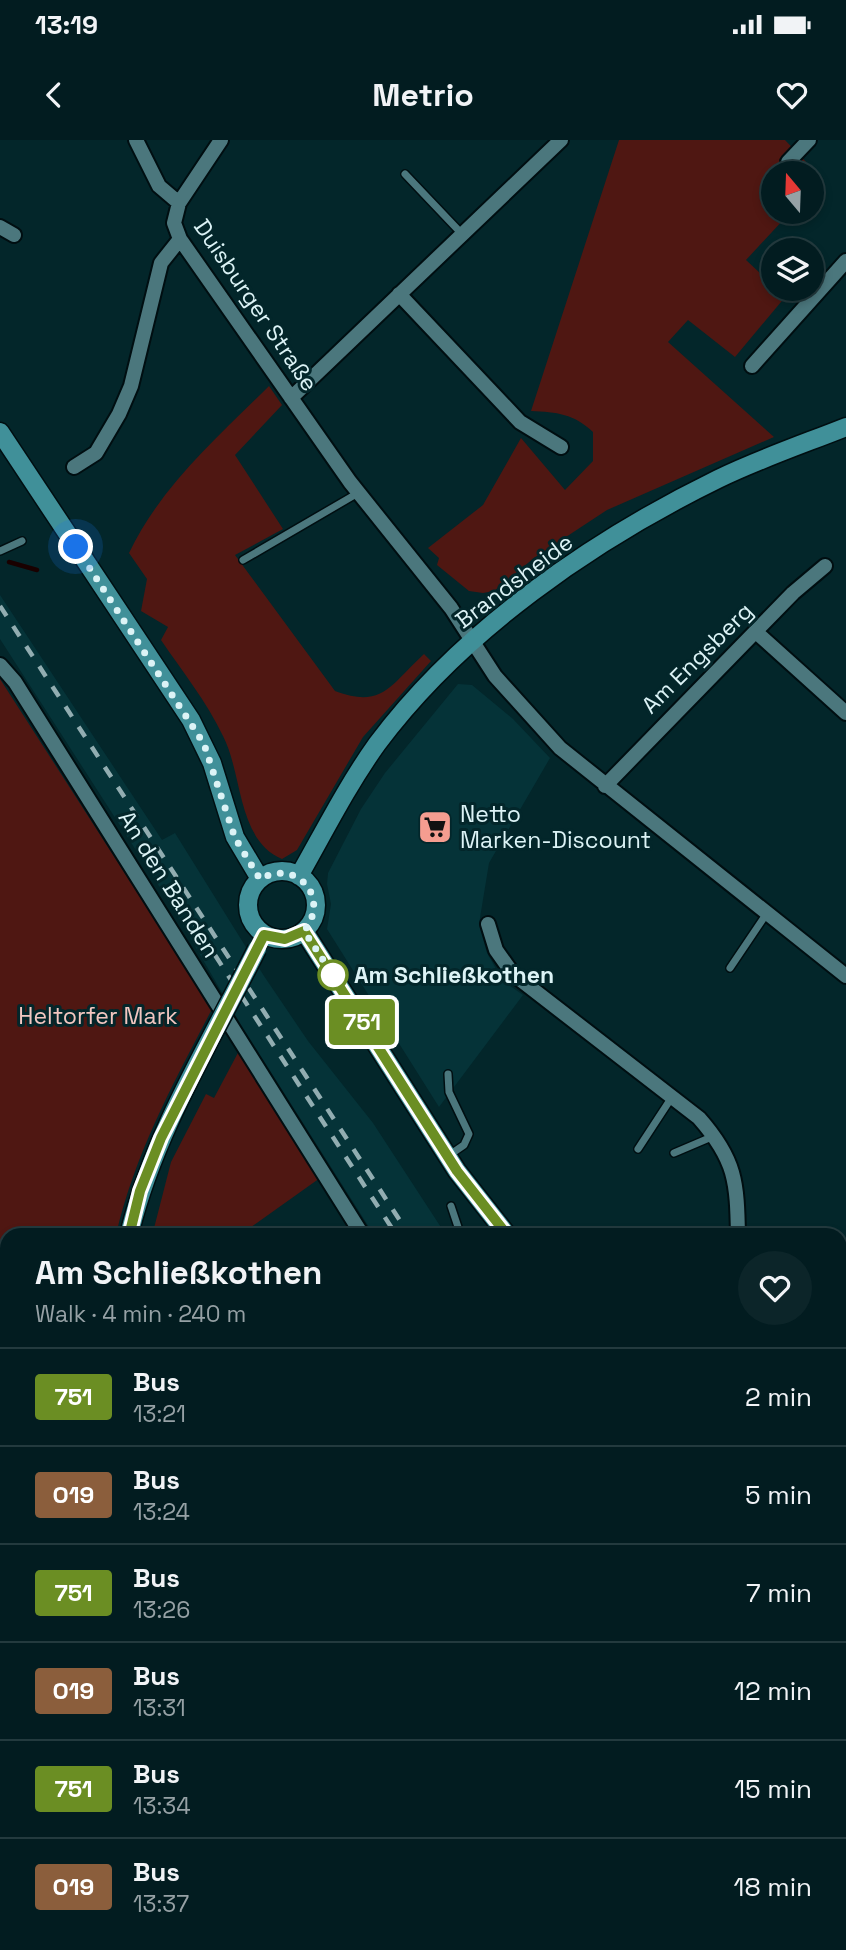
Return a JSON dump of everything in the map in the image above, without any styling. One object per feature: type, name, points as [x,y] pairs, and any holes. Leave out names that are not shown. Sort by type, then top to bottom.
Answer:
[{"type":"main road","name":"Brandsheide","points":[[299,876],[354,779],[378,743],[403,712],[473,640],[569,568],[678,499],[762,460],[846,427]]},
{"type":"main road","points":[[0,432],[191,720],[212,763],[235,838],[260,879]]},
{"type":"main road","points":[[130,1228],[140,1191],[161,1138],[261,942],[249,915],[248,902],[252,889],[260,879],[279,872],[299,876],[307,883],[315,902],[311,922],[304,931],[285,939],[261,942]]},
{"type":"main road","points":[[304,931],[448,1156],[502,1228]]},
{"type":"street","name":"Duisburger Straße","points":[[136,140],[159,186],[179,203],[174,223],[180,239],[358,492],[473,640],[495,676],[560,748],[846,976]]},
{"type":"street","points":[[179,203],[221,140]]},
{"type":"street","points":[[291,398],[561,140]]},
{"type":"street","points":[[789,161],[809,140]]},
{"type":"street","points":[[0,227],[14,235]]},
{"type":"street","points":[[74,467],[96,453],[119,414],[131,386],[161,263],[180,239]]},
{"type":"street","points":[[752,366],[846,261]]},
{"type":"street","points":[[399,294],[520,422],[561,447]]},
{"type":"street","name":"Am Engsberg","points":[[605,786],[756,632],[825,566]]},
{"type":"street","points":[[756,632],[846,713]]},
{"type":"street","name":"An den Banden","points":[[0,665],[22,694],[358,1228]]},
{"type":"street","points":[[488,924],[496,950],[513,974],[699,1118],[715,1136],[730,1159],[737,1195],[738,1228]]},
{"type":"lane","points":[[404,174],[462,234]]},
{"type":"lane","points":[[243,560],[358,492]]},
{"type":"lane","points":[[0,551],[22,541]]},
{"type":"lane","points":[[730,968],[767,913]]},
{"type":"lane","points":[[448,1156],[464,1145],[469,1134],[449,1092],[449,1074]]},
{"type":"lane","points":[[638,1149],[672,1097]]},
{"type":"lane","points":[[674,1153],[715,1136]]},
{"type":"lane","points":[[451,1206],[458,1228]]},
{"type":"shaded area","points":[[0,595],[162,840],[175,833],[264,976],[308,1041],[373,1123],[441,1228],[370,1228],[241,1025],[168,900],[0,639]]},
{"type":"shaded area","points":[[458,684],[472,685],[513,719],[550,758],[489,863],[479,924],[487,953],[503,981],[523,995],[439,1107],[327,929],[331,904],[327,884],[328,873],[361,809],[385,773]]},
{"type":"green space","points":[[619,140],[785,140],[805,161],[761,161],[761,224],[779,224],[766,238],[761,238],[761,244],[746,260],[761,274],[761,301],[782,301],[735,357],[688,320],[668,342],[774,437],[607,510],[534,558],[494,591],[469,591],[437,565],[439,558],[428,548],[483,505],[521,438],[565,490],[593,461],[593,432],[586,426],[565,415],[531,411]]},
{"type":"green space","points":[[269,386],[282,405],[235,455],[283,529],[235,555],[335,691],[351,696],[375,695],[394,684],[424,654],[431,661],[363,737],[297,850],[282,859],[267,850],[249,822],[229,752],[217,723],[161,640],[168,627],[141,611],[147,579],[129,553],[157,506],[174,484]]},
{"type":"green space","name":"Heltorfer Mark","points":[[0,679],[212,1009],[144,1147],[118,1228],[0,1228]]},
{"type":"green space","points":[[240,1049],[320,1178],[250,1228],[154,1228],[171,1162],[206,1094],[214,1098]]},
{"type":"waterway","points":[[9,562],[37,570]]},
{"type":"railway","points":[[0,606],[405,1228]]},
{"type":"railway","points":[[189,915],[392,1228]]},
{"type":"bus line","name":"751","points":[[131,1228],[140,1191],[161,1138],[264,935],[285,939],[304,931],[457,1171],[502,1228]]},
{"type":"place","name":"Netto Marken-Discount","points":[[435,827]]},
{"type":"place","name":"Am Schließkothen","points":[[333,975]]},
{"type":"route","points":[[76,547],[191,720],[212,763],[235,838],[260,879],[269,874],[289,873],[299,876],[313,892],[315,912],[304,931],[333,975]]}]
